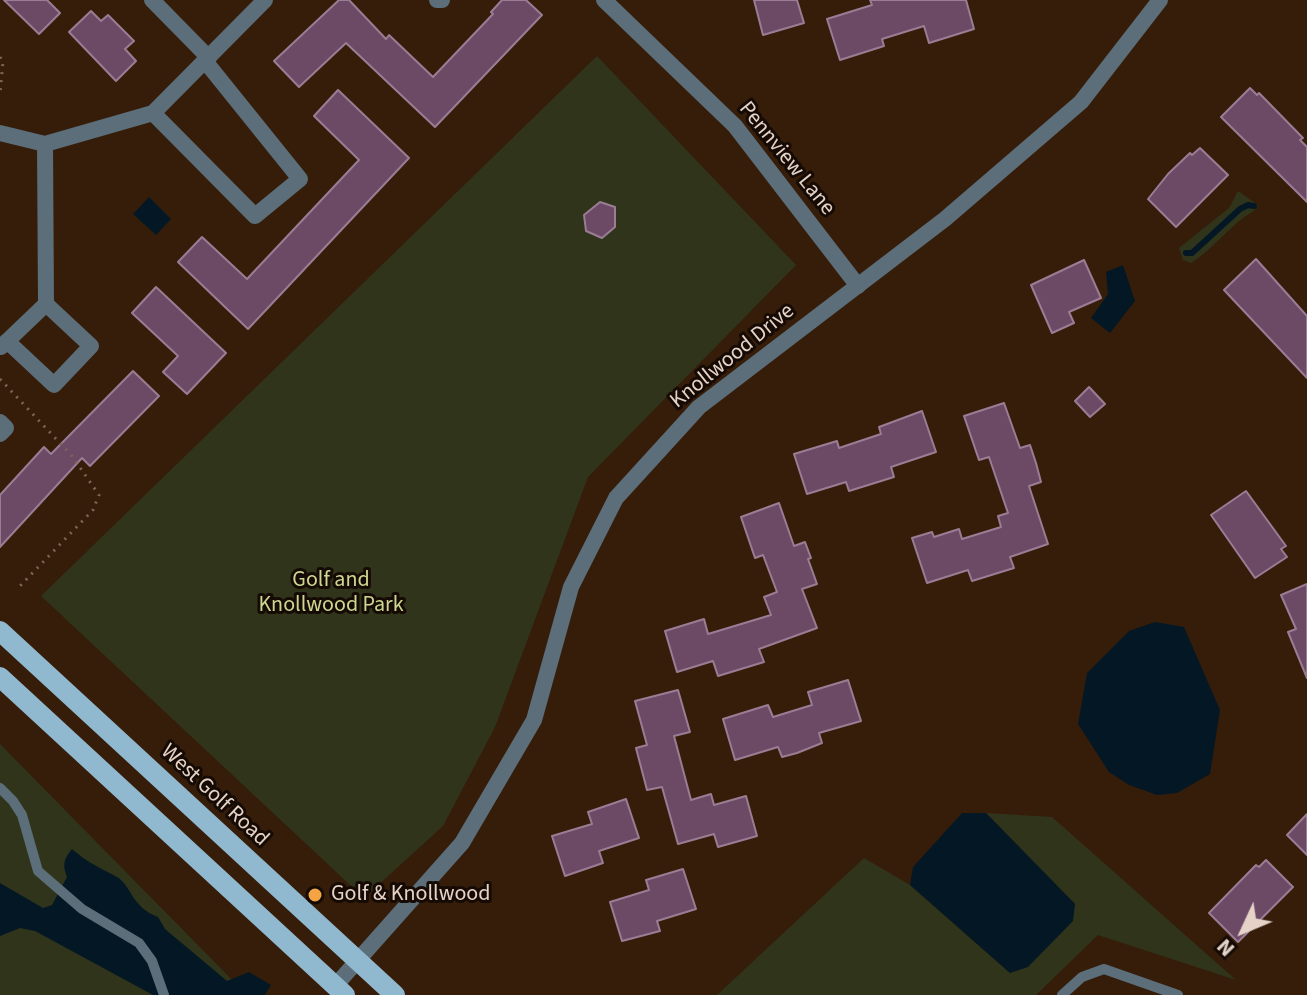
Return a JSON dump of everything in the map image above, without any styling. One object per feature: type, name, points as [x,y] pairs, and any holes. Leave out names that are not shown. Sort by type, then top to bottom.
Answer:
[{"type":"main road","name":"West Golf Road","points":[[0,631],[395,995]]},
{"type":"main road","points":[[0,677],[340,990]]},
{"type":"street","points":[[152,0],[207,59],[300,179],[255,216],[153,113]]},
{"type":"street","points":[[0,133],[45,144],[153,113],[265,0]]},
{"type":"street","name":"Pennview Lane","points":[[604,0],[735,126],[858,286]]},
{"type":"street","name":"Knollwood Drive","points":[[340,990],[358,961],[462,843],[534,720],[571,587],[616,498],[699,407],[945,219],[1081,102],[1160,0]]},
{"type":"street","points":[[45,144],[46,304],[91,346],[54,385],[4,344],[46,304]]},
{"type":"street","points":[[0,422],[6,428],[0,434]]},
{"type":"lane","points":[[0,788],[22,815],[38,871],[82,909],[139,943],[152,961],[164,995]]},
{"type":"lane","points":[[1062,995],[1082,977],[1104,969],[1178,995]]},
{"type":"path","points":[[0,57],[3,62],[0,93]]},
{"type":"path","points":[[0,379],[72,456],[99,495],[93,510],[19,587]]},
{"type":"green space","name":"Golf and Knollwood Park","points":[[597,56],[796,265],[588,477],[495,727],[443,826],[364,898],[41,596]]},
{"type":"green space","points":[[1238,191],[1258,205],[1256,208],[1191,263],[1183,260],[1179,248],[1229,208]]},
{"type":"green space","points":[[0,744],[247,995],[0,995]]},
{"type":"green space","points":[[986,813],[1052,817],[1236,980],[1098,935],[1036,995],[717,995],[864,858],[910,885],[1010,973],[1075,904]]},
{"type":"water","points":[[149,197],[171,219],[156,235],[133,214]]},
{"type":"water","points":[[1123,265],[1135,301],[1110,333],[1091,318],[1108,294],[1106,272]]},
{"type":"water","points":[[1155,622],[1184,627],[1220,710],[1210,774],[1177,793],[1157,795],[1129,785],[1109,772],[1078,724],[1087,673],[1129,631]]},
{"type":"water","points":[[962,813],[986,813],[1075,904],[1073,921],[1028,967],[1010,973],[910,885],[913,867]]},
{"type":"water","points":[[72,849],[122,881],[142,908],[158,917],[165,929],[227,981],[249,972],[271,985],[265,995],[153,995],[35,931],[20,928],[0,936],[0,883],[43,908],[52,905],[67,877],[65,862]]},
{"type":"building","points":[[4,0],[47,0],[60,13],[39,34]]},
{"type":"building","points":[[339,0],[349,0],[386,39],[389,35],[433,77],[493,14],[491,12],[502,0],[526,0],[542,15],[435,127],[346,43],[299,87],[274,61]]},
{"type":"building","points":[[754,0],[797,0],[804,23],[763,35]]},
{"type":"building","points":[[870,0],[966,0],[974,29],[929,43],[924,26],[882,39],[884,46],[840,60],[827,19],[872,5]]},
{"type":"building","points":[[91,11],[101,21],[108,15],[134,41],[125,49],[136,61],[116,81],[69,32]]},
{"type":"building","points":[[1250,88],[1257,95],[1259,93],[1303,138],[1300,140],[1307,147],[1307,202],[1221,117]]},
{"type":"building","points":[[338,90],[409,158],[248,329],[178,262],[202,237],[247,279],[359,160],[314,116]]},
{"type":"building","points":[[1200,148],[1228,175],[1176,227],[1148,199],[1168,174],[1190,153],[1192,155]]},
{"type":"building","points":[[600,202],[615,207],[615,227],[602,238],[586,231],[584,215]]},
{"type":"building","points":[[1256,259],[1307,316],[1307,378],[1224,290]]},
{"type":"building","points":[[1084,260],[1101,298],[1069,312],[1074,323],[1052,333],[1031,285]]},
{"type":"building","points":[[156,287],[226,353],[187,394],[163,372],[178,356],[132,313]]},
{"type":"building","points":[[133,371],[159,396],[90,466],[82,458],[0,547],[0,495],[44,447],[51,454]]},
{"type":"building","points":[[1089,387],[1105,404],[1090,417],[1075,401]]},
{"type":"building","points":[[1004,403],[1020,448],[1030,445],[1036,463],[1041,482],[1029,486],[1048,544],[1010,557],[1014,568],[972,581],[968,570],[927,583],[912,538],[932,532],[934,537],[959,529],[962,539],[1001,527],[998,516],[1008,513],[989,457],[979,460],[964,416]]},
{"type":"building","points":[[922,411],[936,452],[891,467],[894,477],[849,491],[846,482],[807,494],[794,454],[837,441],[839,448],[881,434],[879,427]]},
{"type":"building","points":[[1246,491],[1286,546],[1281,549],[1287,557],[1255,578],[1211,515]]},
{"type":"building","points":[[779,503],[794,546],[805,542],[811,558],[808,559],[817,584],[802,589],[817,628],[759,649],[764,662],[718,676],[713,661],[677,672],[665,631],[704,619],[708,634],[771,615],[764,597],[777,592],[763,555],[755,558],[741,517]]},
{"type":"building","points":[[1307,584],[1307,678],[1288,632],[1296,629],[1281,595]]},
{"type":"building","points":[[848,680],[861,721],[819,733],[822,743],[797,753],[782,757],[778,747],[735,760],[723,719],[768,705],[773,717],[812,705],[808,692]]},
{"type":"building","points":[[678,690],[690,732],[674,736],[691,800],[711,794],[714,805],[746,796],[757,836],[718,847],[714,834],[678,844],[662,787],[647,790],[636,748],[647,745],[635,701]]},
{"type":"building","points":[[626,799],[639,838],[599,851],[603,863],[565,876],[552,836],[592,824],[588,812]]},
{"type":"building","points":[[1307,814],[1307,855],[1287,835]]},
{"type":"building","points":[[1266,860],[1293,887],[1238,942],[1209,913],[1256,865],[1259,867]]},
{"type":"building","points":[[683,869],[696,909],[657,921],[660,931],[622,941],[610,902],[649,890],[646,880]]},
{"type":"waterway","points":[[1186,253],[1192,253],[1240,209],[1254,206]]},
{"type":"place","name":"Golf & Knollwood","points":[[315,895]]}]
